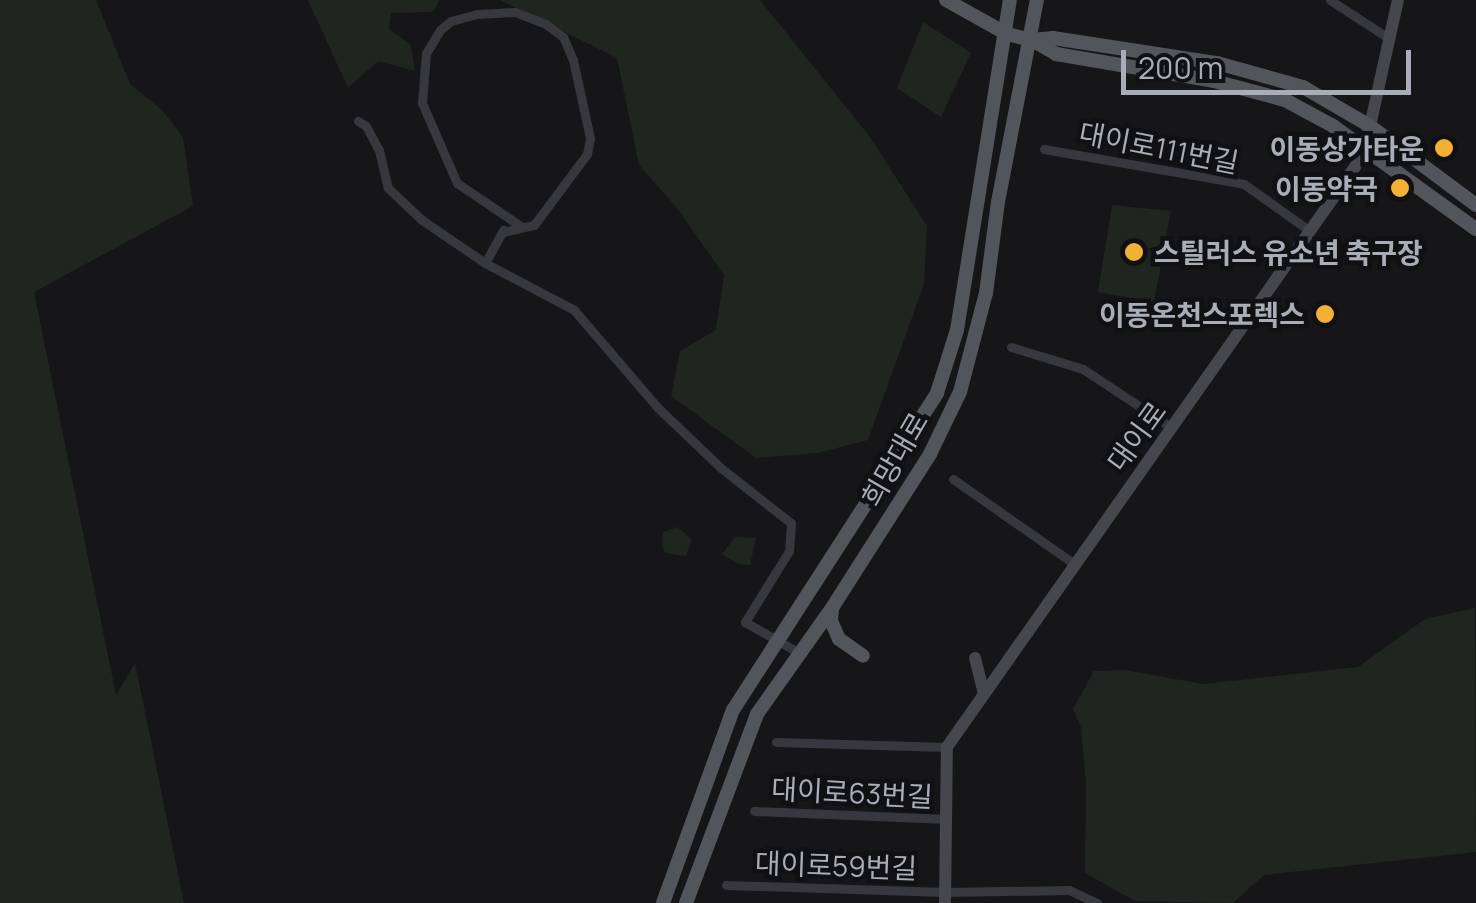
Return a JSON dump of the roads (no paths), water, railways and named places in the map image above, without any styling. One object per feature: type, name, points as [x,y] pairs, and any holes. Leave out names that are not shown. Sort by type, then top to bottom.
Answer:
[{"type":"main road","points":[[946,0],[1007,34],[1031,40],[1056,54],[1262,92],[1306,110],[1476,228]]},
{"type":"main road","name":"희망대로","points":[[664,903],[733,710],[938,394],[957,330],[1010,0]]},
{"type":"main road","name":"희망대로","points":[[686,903],[745,737],[930,454],[960,392],[984,308],[998,202],[1036,0]]},
{"type":"main road","points":[[1031,40],[1053,38],[1251,70],[1303,87],[1370,126],[1474,200]]},
{"type":"main road","points":[[832,608],[839,640],[864,656]]},
{"type":"street","points":[[1330,0],[1391,40]]},
{"type":"street","name":"대이로","points":[[947,747],[1354,167],[1370,126],[1398,0]]},
{"type":"street","points":[[503,232],[534,225],[586,154],[590,138],[574,60],[563,37],[546,24],[515,12],[477,14],[451,21],[426,53],[422,102],[457,183],[503,218],[522,227]]},
{"type":"street","points":[[358,121],[366,126],[378,150],[388,188],[422,220],[485,263],[574,310],[658,407],[721,468],[792,523],[790,550],[745,622],[801,654]]},
{"type":"street","name":"대이로111번길","points":[[1044,149],[1244,184],[1310,231]]},
{"type":"street","points":[[485,263],[503,232],[503,218]]},
{"type":"street","points":[[1011,347],[1084,369],[1172,428]]},
{"type":"street","points":[[953,480],[1073,563]]},
{"type":"street","points":[[975,658],[984,694]]},
{"type":"street","points":[[776,742],[947,747],[945,897]]},
{"type":"street","name":"대이로63번길","points":[[754,811],[947,819]]},
{"type":"street","name":"대이로59번길","points":[[726,884],[945,897],[1068,890],[1098,903]]},
{"type":"place","name":"이동상가타운","points":[[1444,148]]},
{"type":"place","name":"이동약국","points":[[1400,188]]},
{"type":"place","name":"스틸러스 유소년 축구장","points":[[1134,252]]},
{"type":"place","name":"이동온천스포렉스","points":[[1325,314]]}]
